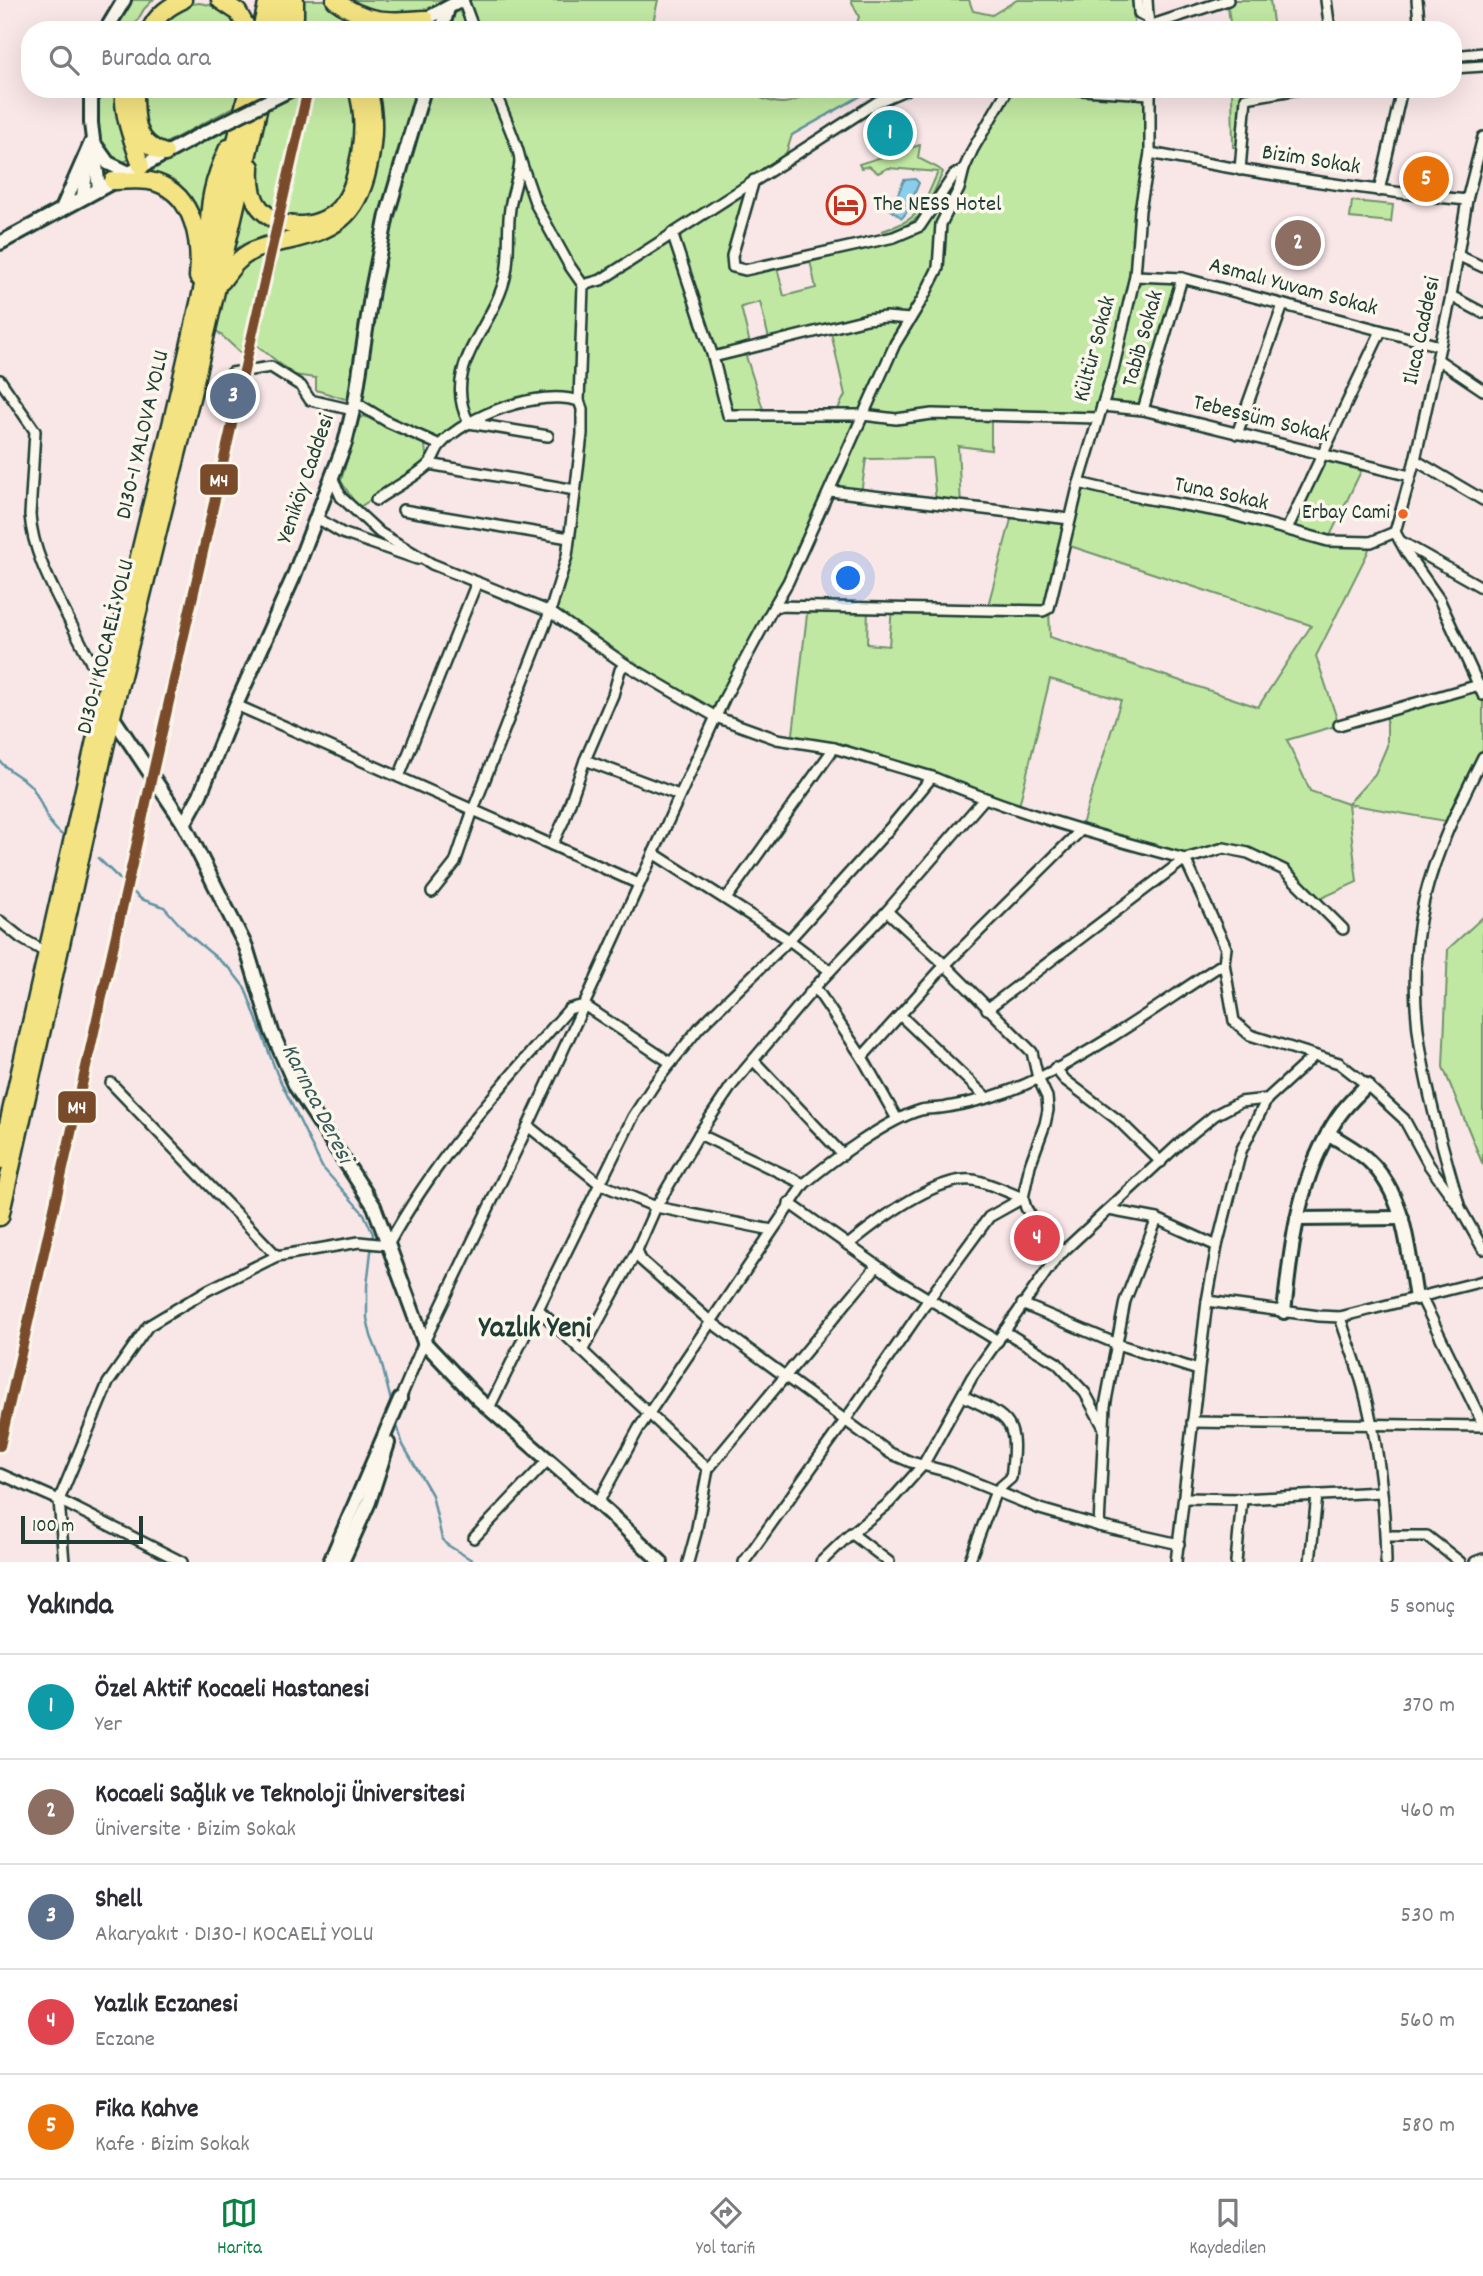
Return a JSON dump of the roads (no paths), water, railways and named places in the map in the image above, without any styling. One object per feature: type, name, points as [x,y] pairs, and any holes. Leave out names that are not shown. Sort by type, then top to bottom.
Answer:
[{"type":"highway","points":[[144,21],[162,0]]},
{"type":"highway","points":[[154,21],[166,9],[183,0]]},
{"type":"highway","points":[[220,0],[238,12],[243,21]]},
{"type":"highway","points":[[263,21],[268,0]]},
{"type":"highway","points":[[278,21],[283,0]]},
{"type":"highway","points":[[293,21],[295,0]]},
{"type":"highway","points":[[335,0],[348,10],[384,21],[425,19]]},
{"type":"highway","points":[[123,98],[135,169]]},
{"type":"highway","points":[[136,98],[137,121],[144,141],[152,148],[165,153]]},
{"type":"highway","name":"D130-1 KOCAELİ YOLU","points":[[0,1217],[112,716],[217,289],[250,98]]},
{"type":"highway","points":[[246,131],[251,184],[255,201],[261,210],[284,223],[309,225],[321,221],[341,207],[355,179],[363,123],[360,98]]},
{"type":"highway","points":[[217,289],[231,268],[251,251],[330,228],[344,219],[356,205],[363,188],[373,141],[374,119],[370,98]]},
{"type":"highway","name":"D130-1 YALOVA YOLU","points":[[0,1160],[106,692],[209,259],[208,217],[213,185],[225,156],[246,131]]},
{"type":"highway","points":[[106,185],[143,180],[155,182],[174,193],[189,212],[197,238],[199,273],[186,359]]},
{"type":"street","points":[[111,21],[124,0]]},
{"type":"street","points":[[421,21],[462,0],[470,21]]},
{"type":"street","points":[[1138,0],[1139,13],[1146,21]]},
{"type":"street","points":[[1147,0],[1149,21]]},
{"type":"street","points":[[1162,21],[1228,0]]},
{"type":"street","points":[[1326,0],[1329,21]]},
{"type":"street","points":[[1417,0],[1419,21]]},
{"type":"street","points":[[444,21],[448,8]]},
{"type":"street","points":[[1462,55],[1483,53]]},
{"type":"street","points":[[1462,67],[1483,66]]},
{"type":"street","points":[[91,98],[93,139],[106,185]]},
{"type":"street","points":[[0,243],[165,153],[274,98]]},
{"type":"street","name":"Yeniköy Caddesi","points":[[184,824],[200,795],[236,705],[293,578],[345,443],[354,406],[387,215],[421,98]]},
{"type":"street","points":[[432,892],[455,863],[473,810],[551,612],[567,556],[582,433],[582,409],[579,401],[583,285],[569,265],[537,205],[497,98]]},
{"type":"street","points":[[583,285],[601,280],[887,98]]},
{"type":"street","points":[[342,1562],[369,1502],[387,1436],[424,1342],[528,1126],[716,717],[788,582],[895,344],[938,268],[941,224],[959,189],[964,169],[1003,98]]},
{"type":"street","name":"Kültür Sokak","points":[[774,606],[1043,611],[1049,608],[1079,483],[1135,276],[1140,210],[1150,153],[1150,98]]},
{"type":"street","points":[[1240,170],[1246,98]]},
{"type":"street","points":[[1379,191],[1400,98]]},
{"type":"street","points":[[93,139],[100,155],[108,163],[135,169]]},
{"type":"street","points":[[83,197],[93,139]]},
{"type":"street","points":[[61,209],[93,139]]},
{"type":"street","name":"Ilıca Caddesi","points":[[1397,536],[1451,296],[1467,200],[1482,141]]},
{"type":"street","name":"Bizim Sokak","points":[[1150,153],[1379,191],[1467,200]]},
{"type":"street","points":[[468,423],[458,393],[460,376],[507,272],[510,206],[520,159]]},
{"type":"street","points":[[754,180],[732,256],[733,267],[745,270],[894,237],[920,226],[954,175],[964,169]]},
{"type":"street","points":[[672,233],[713,357],[728,415],[863,415],[896,419],[932,414],[1098,418]]},
{"type":"street","points":[[1457,255],[1483,267]]},
{"type":"street","name":"Asmalı Yuvam Sokak","points":[[1135,276],[1182,278],[1440,346]]},
{"type":"street","name":"Tabib Sokak","points":[[1143,410],[1182,278]]},
{"type":"street","points":[[1451,296],[1483,313]]},
{"type":"street","points":[[1237,434],[1283,305]]},
{"type":"street","points":[[713,357],[867,319],[910,319]]},
{"type":"street","points":[[1287,529],[1324,456],[1381,331]]},
{"type":"street","points":[[1437,359],[1483,390]]},
{"type":"street","points":[[232,373],[271,367],[301,386],[310,400],[354,406],[440,445]]},
{"type":"street","points":[[0,380],[36,430],[30,515],[40,558],[51,586],[106,692]]},
{"type":"street","points":[[376,500],[429,464],[440,445],[477,417],[508,406],[567,397],[579,401]]},
{"type":"street","name":"Tebessüm Sokak","points":[[1102,406],[1143,410],[1410,476]]},
{"type":"street","points":[[468,423],[548,436]]},
{"type":"street","points":[[1415,460],[1483,500]]},
{"type":"street","points":[[429,464],[575,490]]},
{"type":"street","points":[[333,479],[341,497],[361,517],[380,533],[432,564]]},
{"type":"street","name":"Tuna Sokak","points":[[1079,483],[1223,512],[1328,541],[1371,542],[1397,536]]},
{"type":"street","points":[[830,491],[1070,519]]},
{"type":"street","points":[[404,510],[569,538]]},
{"type":"street","points":[[317,518],[342,533],[432,564],[551,612],[625,664],[716,717],[777,739],[834,748],[932,778],[984,799],[1080,831],[1185,859]]},
{"type":"street","points":[[1397,536],[1483,588]]},
{"type":"street","points":[[1397,536],[1439,599],[1483,695]]},
{"type":"street","points":[[399,777],[477,582]]},
{"type":"street","points":[[552,845],[613,695],[620,670],[625,664]]},
{"type":"street","points":[[1339,725],[1479,685]]},
{"type":"street","points":[[236,705],[639,884]]},
{"type":"street","points":[[112,716],[184,824],[246,947],[272,1032],[296,1087],[374,1206],[383,1244],[424,1342],[489,1408],[661,1562]]},
{"type":"street","points":[[726,898],[834,748]]},
{"type":"street","points":[[1460,1208],[1423,1074],[1414,1003],[1416,956],[1429,883],[1451,822],[1483,758]]},
{"type":"street","points":[[585,760],[679,795]]},
{"type":"street","points":[[489,1408],[633,1117],[699,1028],[789,940],[932,778]]},
{"type":"street","points":[[578,1347],[582,1351],[637,1250],[656,1207],[699,1134],[732,1085],[815,987],[887,911],[984,799]]},
{"type":"street","points":[[862,1057],[945,965],[1080,831]]},
{"type":"street","points":[[987,1009],[1185,859],[1224,848],[1248,853],[1283,870],[1343,929]]},
{"type":"street","points":[[653,853],[726,898],[830,971]]},
{"type":"street","points":[[1185,859],[1226,948],[1224,963],[1234,1021],[1250,1035],[1339,1063],[1367,1085],[1404,1119],[1429,1165],[1460,1208],[1483,1248]]},
{"type":"street","points":[[887,911],[1031,1052],[1038,1078],[1047,1097],[1048,1110],[1030,1165],[1023,1198],[1034,1221],[1063,1252]]},
{"type":"street","points":[[0,921],[21,938],[47,953]]},
{"type":"street","points":[[598,1503],[648,1414],[804,1184],[897,1119],[922,1110],[946,1108],[987,1098],[1038,1078],[1102,1042],[1224,963]]},
{"type":"street","points":[[815,987],[862,1057],[897,1119]]},
{"type":"street","points":[[383,1244],[471,1122],[569,1009],[584,1005],[671,1063]]},
{"type":"street","points":[[901,1016],[987,1098]]},
{"type":"street","points":[[1176,1562],[1207,1301],[1217,1246],[1241,1151],[1267,1099],[1314,1056]]},
{"type":"street","points":[[754,1061],[843,1155]]},
{"type":"street","points":[[1055,1068],[1065,1080],[1118,1120],[1161,1162]]},
{"type":"street","points":[[111,1083],[277,1256]]},
{"type":"street","points":[[1284,1312],[1291,1248],[1301,1198],[1316,1154],[1340,1114],[1367,1085]]},
{"type":"street","points":[[821,1562],[851,1533],[889,1503],[923,1465],[972,1377],[1056,1258],[1179,1144],[1215,1115],[1240,1102],[1267,1099]]},
{"type":"street","points":[[528,1126],[600,1184],[656,1207],[772,1230]]},
{"type":"street","points":[[1192,1422],[1483,1425],[1419,1297],[1402,1218],[1393,1193],[1369,1161],[1328,1133]]},
{"type":"street","points":[[699,1134],[804,1184]]},
{"type":"street","points":[[848,1245],[883,1216],[948,1182],[973,1180],[1023,1198]]},
{"type":"street","points":[[744,1562],[989,1217],[1023,1198]]},
{"type":"street","points":[[789,1203],[877,1265],[998,1341]]},
{"type":"street","points":[[1109,1210],[1157,1219],[1217,1246]]},
{"type":"street","points":[[1297,1219],[1402,1218]]},
{"type":"street","points":[[1099,1526],[1105,1406],[1125,1301],[1157,1219]]},
{"type":"street","points":[[64,1562],[59,1500],[108,1383],[148,1326],[208,1290],[277,1256],[365,1242],[383,1244]]},
{"type":"street","points":[[637,1250],[641,1260],[711,1322],[844,1422],[890,1453],[911,1462],[949,1472],[1040,1509],[1099,1526],[1180,1544]]},
{"type":"street","points":[[688,1562],[708,1469],[877,1265]]},
{"type":"street","points":[[1207,1301],[1340,1317],[1483,1281]]},
{"type":"street","points":[[1022,1304],[1117,1344],[1198,1370]]},
{"type":"street","points":[[538,1309],[708,1469]]},
{"type":"street","points":[[1340,1317],[1365,1392],[1372,1423],[1386,1536],[1386,1562]]},
{"type":"street","points":[[1003,1331],[1057,1363],[1085,1393],[1104,1427]]},
{"type":"street","points":[[963,1396],[1008,1420],[1015,1444],[1011,1478],[996,1491],[972,1561]]},
{"type":"street","points":[[330,1562],[387,1436]]},
{"type":"street","points":[[474,1538],[548,1460]]},
{"type":"street","points":[[0,1474],[59,1500],[182,1562]]},
{"type":"street","points":[[1185,1498],[1242,1499],[1381,1492]]},
{"type":"street","points":[[1310,1562],[1317,1495]]},
{"type":"street","points":[[1236,1562],[1242,1499]]},
{"type":"street","points":[[851,1533],[889,1562]]},
{"type":"street","points":[[1386,1536],[1427,1536],[1460,1562]]},
{"type":"street","points":[[1475,1562],[1483,1559]]},
{"type":"water","points":[[915,179],[919,183],[902,218],[891,210],[904,180]]},
{"type":"waterway","points":[[1462,61],[1483,60]]},
{"type":"waterway","points":[[792,135],[857,98]]},
{"type":"waterway","name":"Karınca Deresi","points":[[0,761],[31,786],[48,819],[66,838]]},
{"type":"waterway","name":"Karınca Deresi","points":[[98,858],[141,899],[164,907],[188,934],[231,970],[245,988],[277,1074],[322,1167],[364,1214],[373,1234],[367,1286],[367,1318],[392,1405]]},
{"type":"waterway","name":"Karınca Deresi","points":[[396,1422],[403,1445],[432,1495],[442,1539],[475,1562]]},
{"type":"place","name":"Özel Aktif Kocaeli Hastanesi","points":[[890,133]]},
{"type":"place","name":"Fika Kahve","points":[[1426,179]]},
{"type":"place","name":"The NESS Hotel","points":[[846,205]]},
{"type":"place","name":"Kocaeli Sağlık ve Teknoloji Üniversitesi","points":[[1298,243]]},
{"type":"place","name":"Shell","points":[[233,396]]},
{"type":"place","name":"Erbay Cami","points":[[1403,514]]},
{"type":"place","name":"Yazlık Eczanesi","points":[[1037,1238]]},
{"type":"district","name":"Yazlık Yeni","points":[[535,1330]]}]
